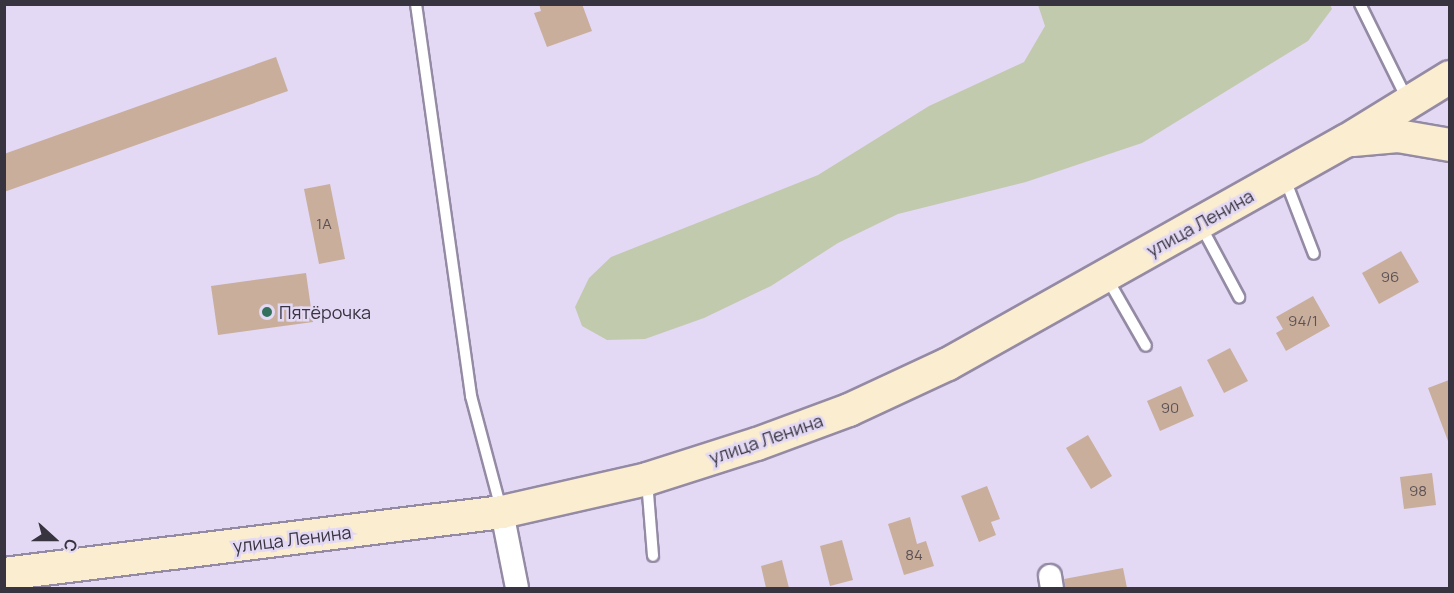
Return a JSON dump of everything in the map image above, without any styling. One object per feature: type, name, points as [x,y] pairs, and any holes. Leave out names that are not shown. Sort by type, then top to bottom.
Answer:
[{"type":"main road","name":"улица Ленина","points":[[4,574],[57,578],[502,512],[647,479],[849,410],[948,364],[1346,141],[1449,77]]},
{"type":"main road","points":[[1346,141],[1398,136],[1449,145]]},
{"type":"street","points":[[502,512],[517,588]]},
{"type":"lane","points":[[416,4],[471,396],[502,512]]},
{"type":"lane","points":[[1360,4],[1408,101]]},
{"type":"lane","points":[[1284,176],[1314,254]]},
{"type":"lane","points":[[1199,223],[1239,297]]},
{"type":"lane","points":[[1106,276],[1146,346]]},
{"type":"lane","points":[[647,479],[652,556]]},
{"type":"green space","points":[[1330,4],[1332,9],[1308,41],[1142,143],[1026,182],[898,214],[838,243],[771,286],[704,318],[645,339],[607,340],[582,326],[575,307],[589,278],[611,257],[818,175],[929,106],[1024,62],[1045,26],[1038,5]]},
{"type":"building","points":[[539,4],[582,4],[592,31],[547,47],[534,13],[541,11]]},
{"type":"building","points":[[276,57],[288,91],[4,192],[4,154]]},
{"type":"building","points":[[330,184],[345,259],[319,264],[304,189]]},
{"type":"building","points":[[1401,251],[1419,282],[1379,304],[1362,273]]},
{"type":"building","points":[[306,273],[313,322],[218,335],[211,286]]},
{"type":"building","points":[[1313,296],[1330,326],[1286,351],[1276,333],[1283,329],[1276,317]]},
{"type":"building","points":[[1230,348],[1248,381],[1224,393],[1207,360]]},
{"type":"building","points":[[1449,380],[1449,441],[1448,441],[1428,388]]},
{"type":"building","points":[[1181,386],[1194,416],[1160,431],[1147,401]]},
{"type":"building","points":[[1088,435],[1112,476],[1091,489],[1066,448]]},
{"type":"building","points":[[1432,473],[1436,505],[1404,509],[1400,477]]},
{"type":"building","points":[[987,486],[1000,519],[991,522],[996,535],[979,542],[961,496]]},
{"type":"building","points":[[910,517],[917,544],[926,541],[934,566],[904,575],[888,524]]},
{"type":"building","points":[[842,540],[853,580],[830,586],[820,546]]},
{"type":"building","points":[[782,560],[789,588],[766,588],[761,566]]},
{"type":"building","points":[[1123,568],[1127,588],[1065,588],[1064,579]]},
{"type":"place","name":"Пятёрочка","points":[[267,312]]}]
